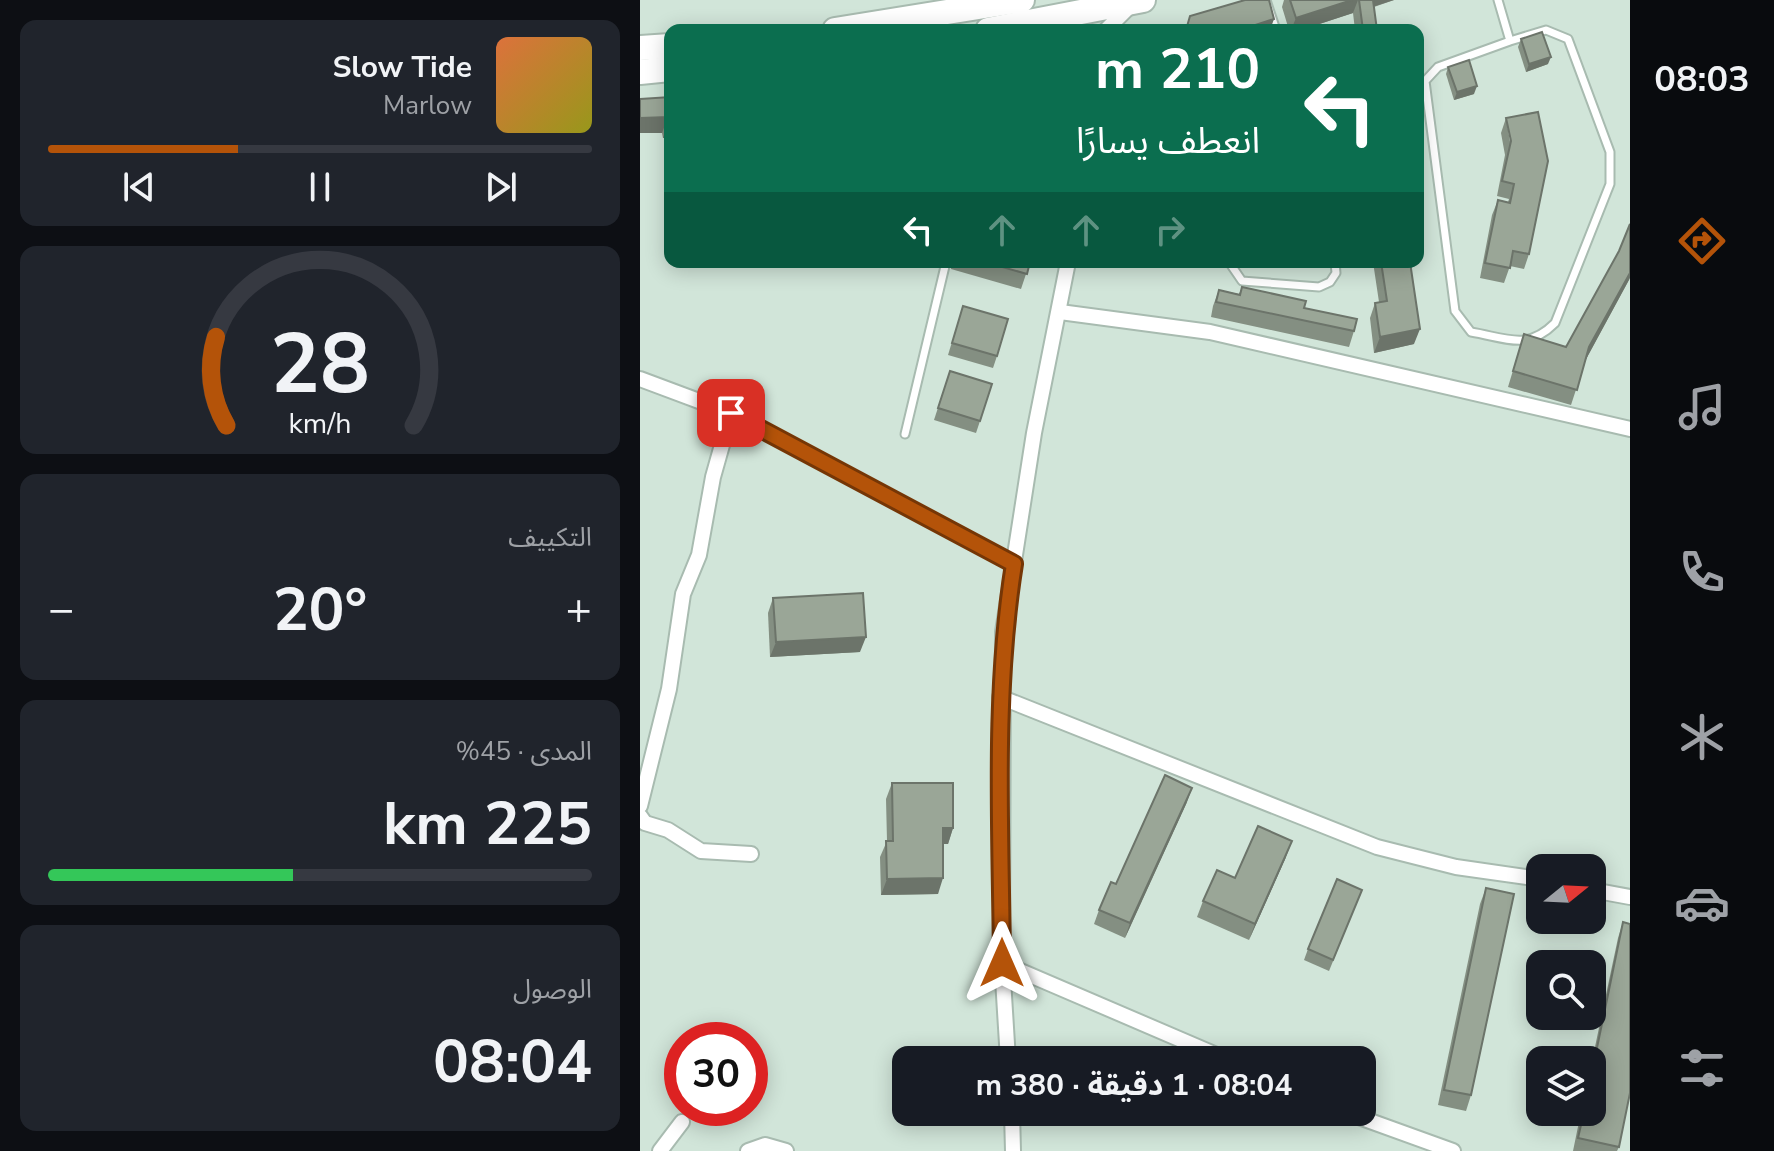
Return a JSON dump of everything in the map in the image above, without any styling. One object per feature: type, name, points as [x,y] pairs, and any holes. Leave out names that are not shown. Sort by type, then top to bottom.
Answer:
[{"type":"main road","points":[[872,24],[1022,0]]},
{"type":"main road","points":[[1073,23],[1139,1]]},
{"type":"main road","points":[[640,48],[664,46]]},
{"type":"main road","points":[[640,72],[664,70]]},
{"type":"street","points":[[1113,24],[1139,1]]},
{"type":"street","points":[[1007,1046],[1002,963],[1000,697],[1003,632],[1034,433],[1067,268]]},
{"type":"street","points":[[1060,312],[1210,332],[1630,429]]},
{"type":"street","points":[[640,379],[731,413],[1014,564]]},
{"type":"street","points":[[640,806],[669,689],[683,594],[699,555],[713,477],[731,413]]},
{"type":"street","points":[[1000,697],[1377,847],[1456,867],[1526,877]]},
{"type":"street","points":[[640,816],[645,823],[668,830],[701,851],[751,854]]},
{"type":"street","points":[[1606,893],[1630,897]]},
{"type":"street","points":[[1002,963],[1195,1046]]},
{"type":"street","points":[[1376,1123],[1453,1151]]},
{"type":"street","points":[[660,1151],[679,1126]]},
{"type":"street","points":[[1012,1126],[1013,1151]]},
{"type":"street","points":[[748,1151],[765,1145],[786,1151]]},
{"type":"lane","points":[[1266,0],[1274,24]]},
{"type":"lane","points":[[1498,0],[1510,41]]},
{"type":"lane","points":[[1546,30],[1568,39],[1610,152],[1610,184],[1555,323],[1543,335],[1529,341],[1471,332],[1455,311],[1425,81],[1438,67],[1510,41],[1546,30]]},
{"type":"lane","points":[[905,434],[945,268]]},
{"type":"lane","points":[[1233,268],[1242,281],[1319,287],[1330,282],[1336,268]]},
{"type":"building","points":[[1245,0],[1269,0],[1274,19],[1259,24],[1188,24],[1190,16]]},
{"type":"building","points":[[1290,0],[1352,0],[1296,18]]},
{"type":"building","points":[[1359,0],[1373,0],[1376,24],[1362,24]]},
{"type":"building","points":[[1542,32],[1551,57],[1529,64],[1521,39]]},
{"type":"building","points":[[1469,60],[1477,86],[1457,92],[1448,67]]},
{"type":"building","points":[[664,97],[664,117],[640,118],[640,99]]},
{"type":"building","points":[[1538,112],[1548,161],[1529,254],[1513,251],[1510,268],[1485,263],[1498,200],[1510,203],[1514,184],[1502,181],[1511,141],[1506,118]]},
{"type":"building","points":[[1630,224],[1630,273],[1589,347],[1577,390],[1513,371],[1524,334],[1566,347],[1619,251]]},
{"type":"building","points":[[1006,268],[1028,268],[1027,274]]},
{"type":"building","points":[[1382,268],[1411,268],[1420,329],[1380,337],[1375,303],[1387,301]]},
{"type":"building","points":[[1242,287],[1306,301],[1304,308],[1357,319],[1354,331],[1216,302],[1219,290],[1240,295]]},
{"type":"building","points":[[963,306],[1008,319],[997,356],[952,343]]},
{"type":"building","points":[[950,371],[992,384],[980,421],[938,408]]},
{"type":"building","points":[[863,593],[866,637],[776,642],[773,598]]},
{"type":"building","points":[[1165,775],[1192,788],[1130,923],[1099,910],[1111,882],[1116,884]]},
{"type":"building","points":[[892,783],[953,783],[953,828],[943,828],[943,878],[887,879],[886,841],[893,841]]},
{"type":"building","points":[[1258,826],[1292,841],[1255,924],[1203,901],[1217,870],[1235,878]]},
{"type":"building","points":[[1337,879],[1362,890],[1333,960],[1308,949]]},
{"type":"building","points":[[1486,888],[1514,894],[1471,1095],[1444,1090]]},
{"type":"building","points":[[1623,922],[1630,924],[1630,1093],[1619,1147],[1578,1138],[1581,1126],[1606,1126],[1606,1046],[1597,1046],[1601,1030],[1606,1030],[1606,1004]]},
{"type":"route","points":[[731,413],[1014,564],[1003,632],[1000,697],[1002,963]]}]
